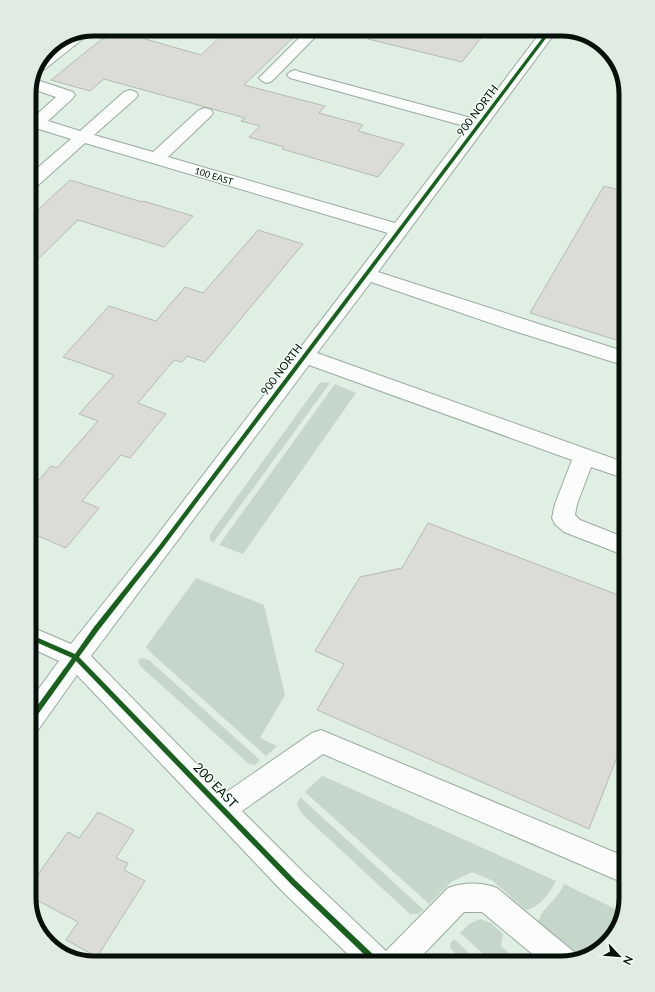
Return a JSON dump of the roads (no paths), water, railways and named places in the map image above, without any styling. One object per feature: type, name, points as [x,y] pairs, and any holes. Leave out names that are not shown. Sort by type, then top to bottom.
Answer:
[{"type":"street","points":[[267,78],[309,36]]},
{"type":"street","name":"900 NORTH","points":[[36,713],[77,658],[96,629],[146,566],[546,36]]},
{"type":"street","points":[[47,60],[75,39]]},
{"type":"street","points":[[295,75],[478,125]]},
{"type":"street","points":[[36,120],[67,95],[37,85]]},
{"type":"street","points":[[36,178],[80,137],[130,95]]},
{"type":"street","points":[[156,159],[205,113]]},
{"type":"street","name":"100 EAST","points":[[36,123],[398,230]]},
{"type":"street","points":[[366,274],[520,326],[619,357]]},
{"type":"street","points":[[304,356],[619,468]]},
{"type":"street","points":[[584,456],[566,504],[563,518],[572,526],[619,544]]},
{"type":"street","name":"200 EAST","points":[[36,639],[77,658],[293,882],[371,956]]},
{"type":"street","points":[[223,809],[321,741],[619,868]]},
{"type":"street","points":[[402,956],[458,898],[486,898],[557,956]]}]
